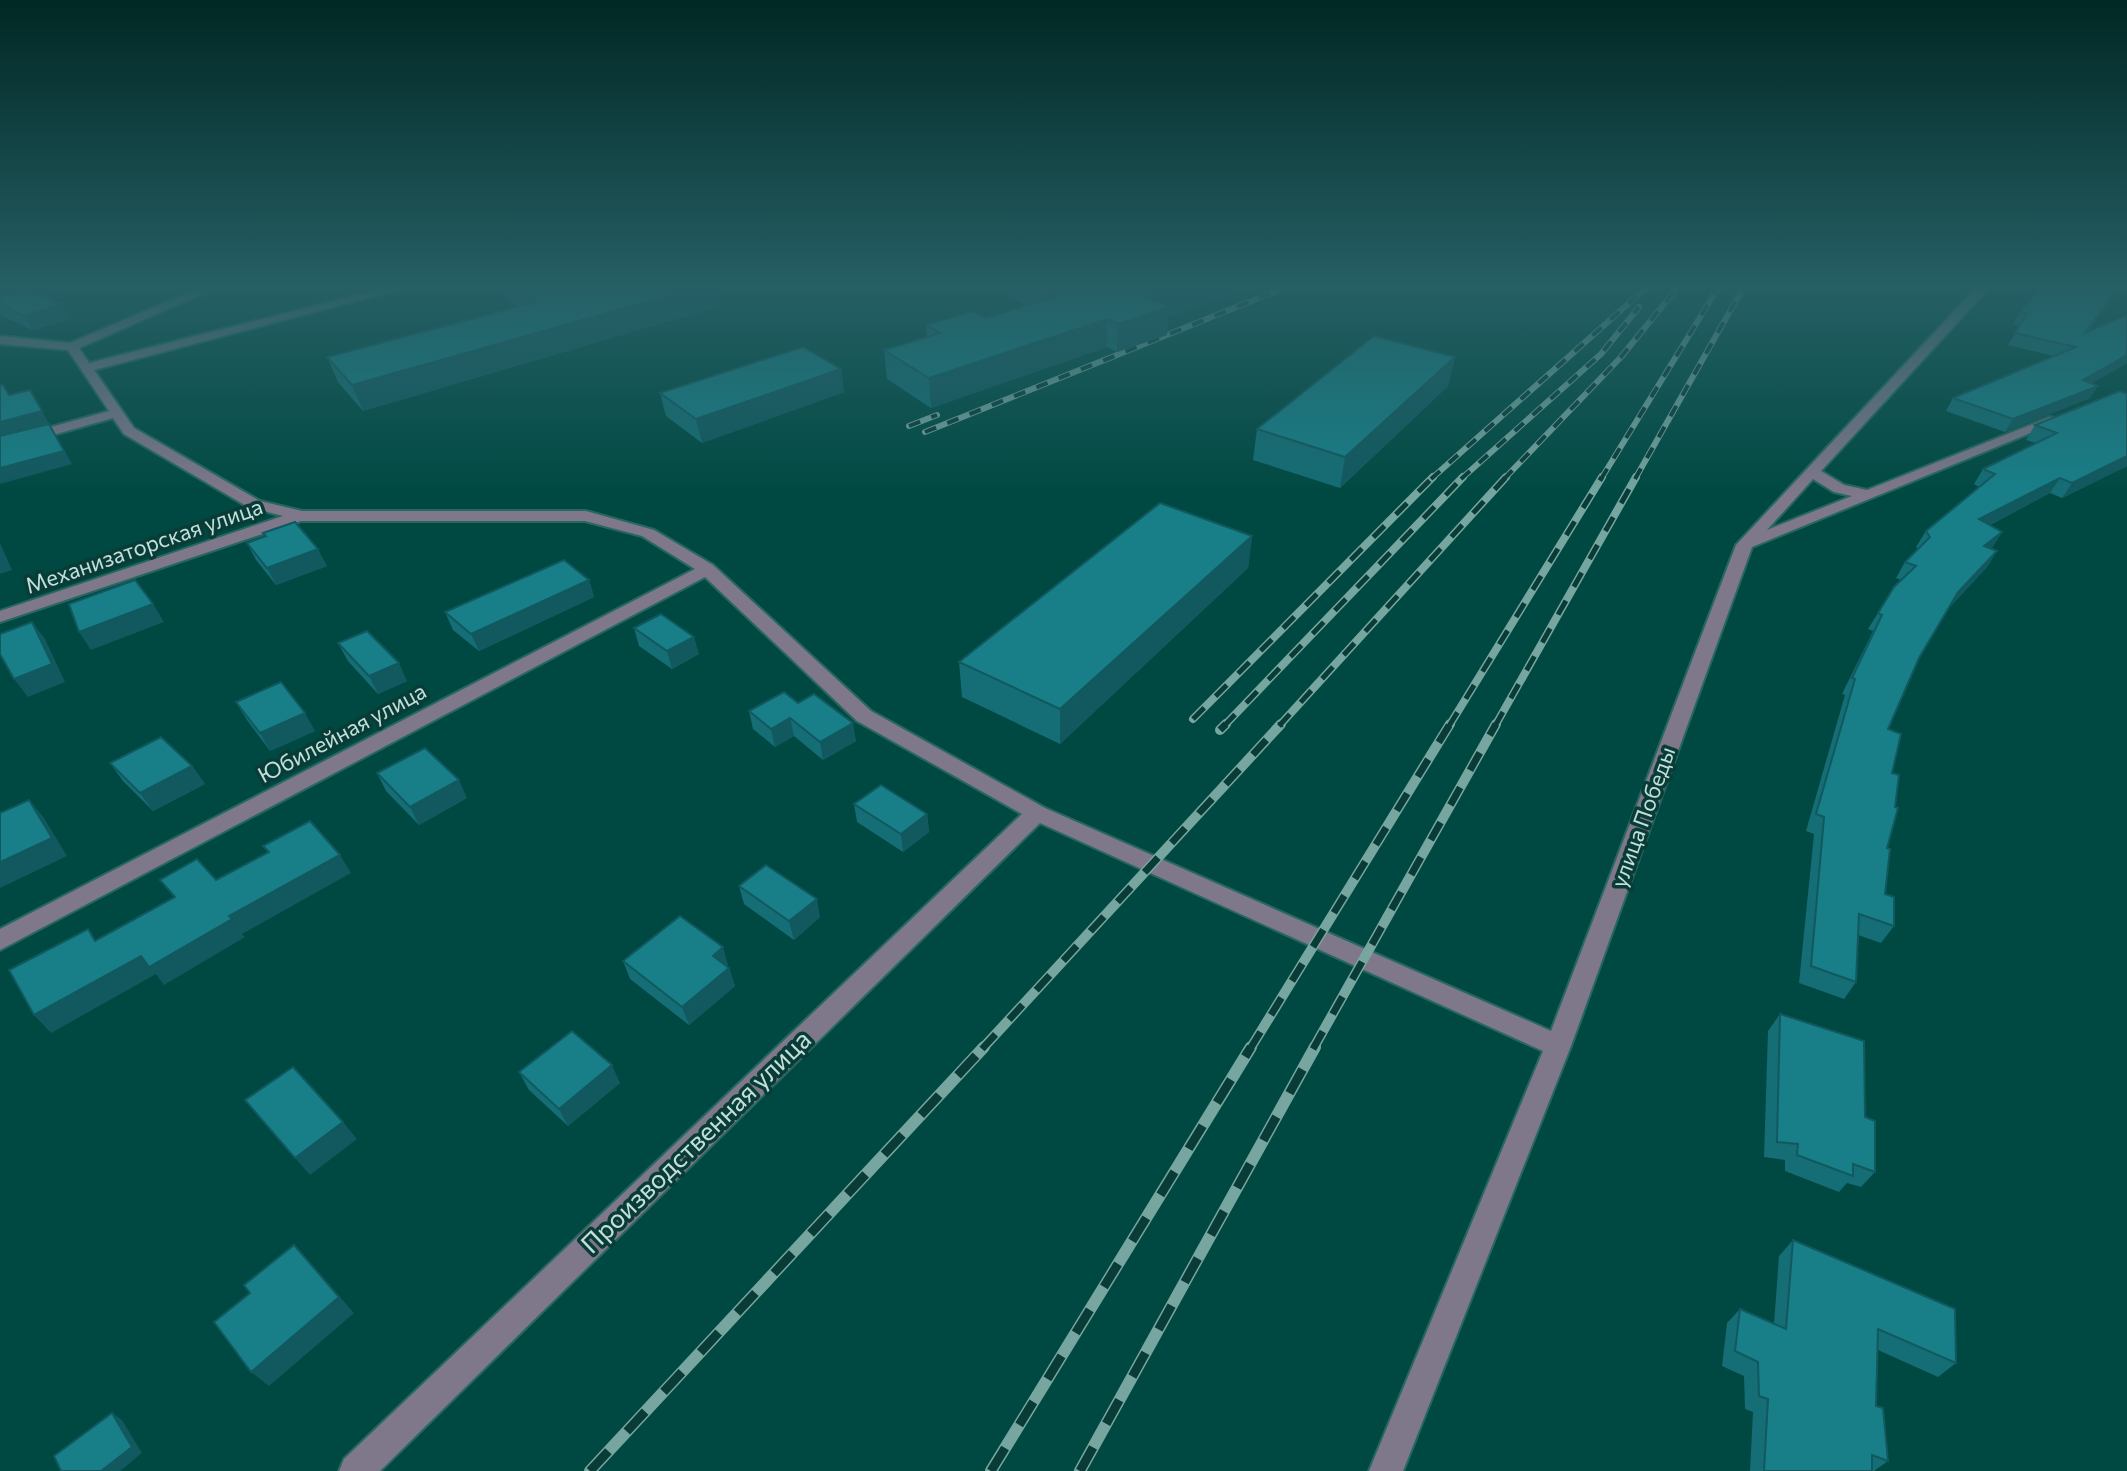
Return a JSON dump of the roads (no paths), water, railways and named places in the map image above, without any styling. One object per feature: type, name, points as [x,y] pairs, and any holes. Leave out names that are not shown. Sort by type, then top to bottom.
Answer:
[{"type":"street","points":[[78,357],[129,431],[254,504],[302,516],[586,516],[648,533],[707,569],[864,716],[1037,813],[1558,1046]]},
{"type":"street","points":[[86,368],[131,357]]},
{"type":"street","points":[[1744,545],[1919,357]]},
{"type":"street","points":[[0,446],[117,413]]},
{"type":"street","points":[[1744,545],[2070,414]]},
{"type":"street","points":[[1812,472],[1839,489],[1869,495]]},
{"type":"street","name":"Механизаторская улица","points":[[0,617],[302,516]]},
{"type":"street","name":"улица Победы","points":[[1386,1471],[1558,1046],[1744,545]]},
{"type":"street","name":"Юбилейная улица","points":[[0,940],[707,569]]},
{"type":"street","name":"Производственная улица","points":[[356,1471],[1037,813]]},
{"type":"railway","points":[[925,432],[1113,357]]},
{"type":"railway","points":[[1431,479],[1569,357]]},
{"type":"railway","points":[[1462,478],[1598,357]]},
{"type":"railway","points":[[1504,479],[1621,357]]},
{"type":"railway","points":[[1601,479],[1676,357]]},
{"type":"railway","points":[[1635,479],[1704,357]]},
{"type":"railway","points":[[909,426],[937,415]]},
{"type":"railway","points":[[1279,726],[1506,477]]},
{"type":"railway","points":[[1449,726],[1602,477]]},
{"type":"railway","points":[[1495,726],[1636,477]]},
{"type":"railway","points":[[1224,726],[1462,478]]},
{"type":"railway","points":[[1193,719],[1431,479]]},
{"type":"railway","points":[[982,1049],[1281,724]]},
{"type":"railway","points":[[1250,1049],[1450,724]]},
{"type":"railway","points":[[1313,1049],[1496,724]]},
{"type":"railway","points":[[1220,730],[1224,726]]},
{"type":"railway","points":[[590,1471],[984,1047]]},
{"type":"railway","points":[[991,1471],[1251,1047]]},
{"type":"railway","points":[[1080,1471],[1315,1047]]}]
